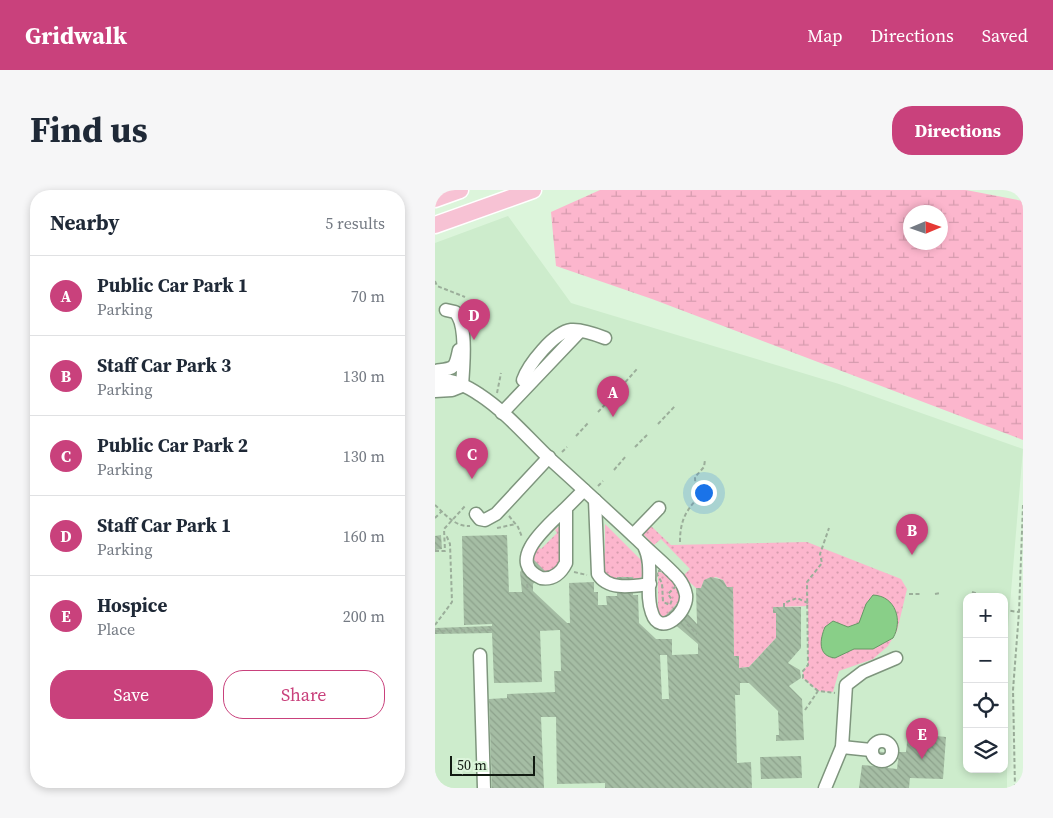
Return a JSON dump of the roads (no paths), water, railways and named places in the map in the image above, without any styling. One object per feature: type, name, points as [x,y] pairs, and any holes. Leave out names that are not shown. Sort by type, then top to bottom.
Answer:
[{"type":"main road","points":[[435,199],[460,190]]},
{"type":"main road","points":[[435,225],[533,190]]},
{"type":"street","points":[[446,310],[451,310],[458,315],[465,351],[462,386]]},
{"type":"street","points":[[523,380],[527,367],[559,335],[572,330],[595,333],[605,338]]},
{"type":"street","points":[[499,410],[580,331]]},
{"type":"street","points":[[435,371],[451,369],[455,366],[462,342]]},
{"type":"street","points":[[499,410],[523,380],[556,345],[566,346]]},
{"type":"street","points":[[435,380],[452,380],[481,395],[591,493],[678,578],[684,589],[685,604],[678,616],[667,624],[662,624],[655,620],[651,611],[649,561],[644,546]]},
{"type":"street","points":[[435,391],[452,390],[462,386]]},
{"type":"street","points":[[550,455],[496,514],[485,520],[480,519],[476,514],[488,510],[550,455]]},
{"type":"street","points":[[566,508],[566,563],[563,569],[555,576],[545,578],[538,576],[528,563],[530,546],[566,508],[591,493]]},
{"type":"street","points":[[591,493],[597,574],[612,586],[650,584]]},
{"type":"street","points":[[633,535],[659,508]]},
{"type":"street","points":[[480,655],[484,788]]},
{"type":"street","points":[[825,788],[842,747],[846,686],[856,676],[896,658]]},
{"type":"street","points":[[876,743],[891,745],[893,752],[891,757],[881,764],[874,758],[871,750],[876,743]]},
{"type":"street","points":[[842,747],[871,750]]},
{"type":"place","name":"Staff Car Park 1","points":[[474,340]]},
{"type":"place","name":"Public Car Park 1","points":[[613,417]]},
{"type":"place","name":"Public Car Park 2","points":[[472,479]]},
{"type":"place","name":"Staff Car Park 3","points":[[912,555]]},
{"type":"place","name":"Hospice","points":[[922,759]]}]
